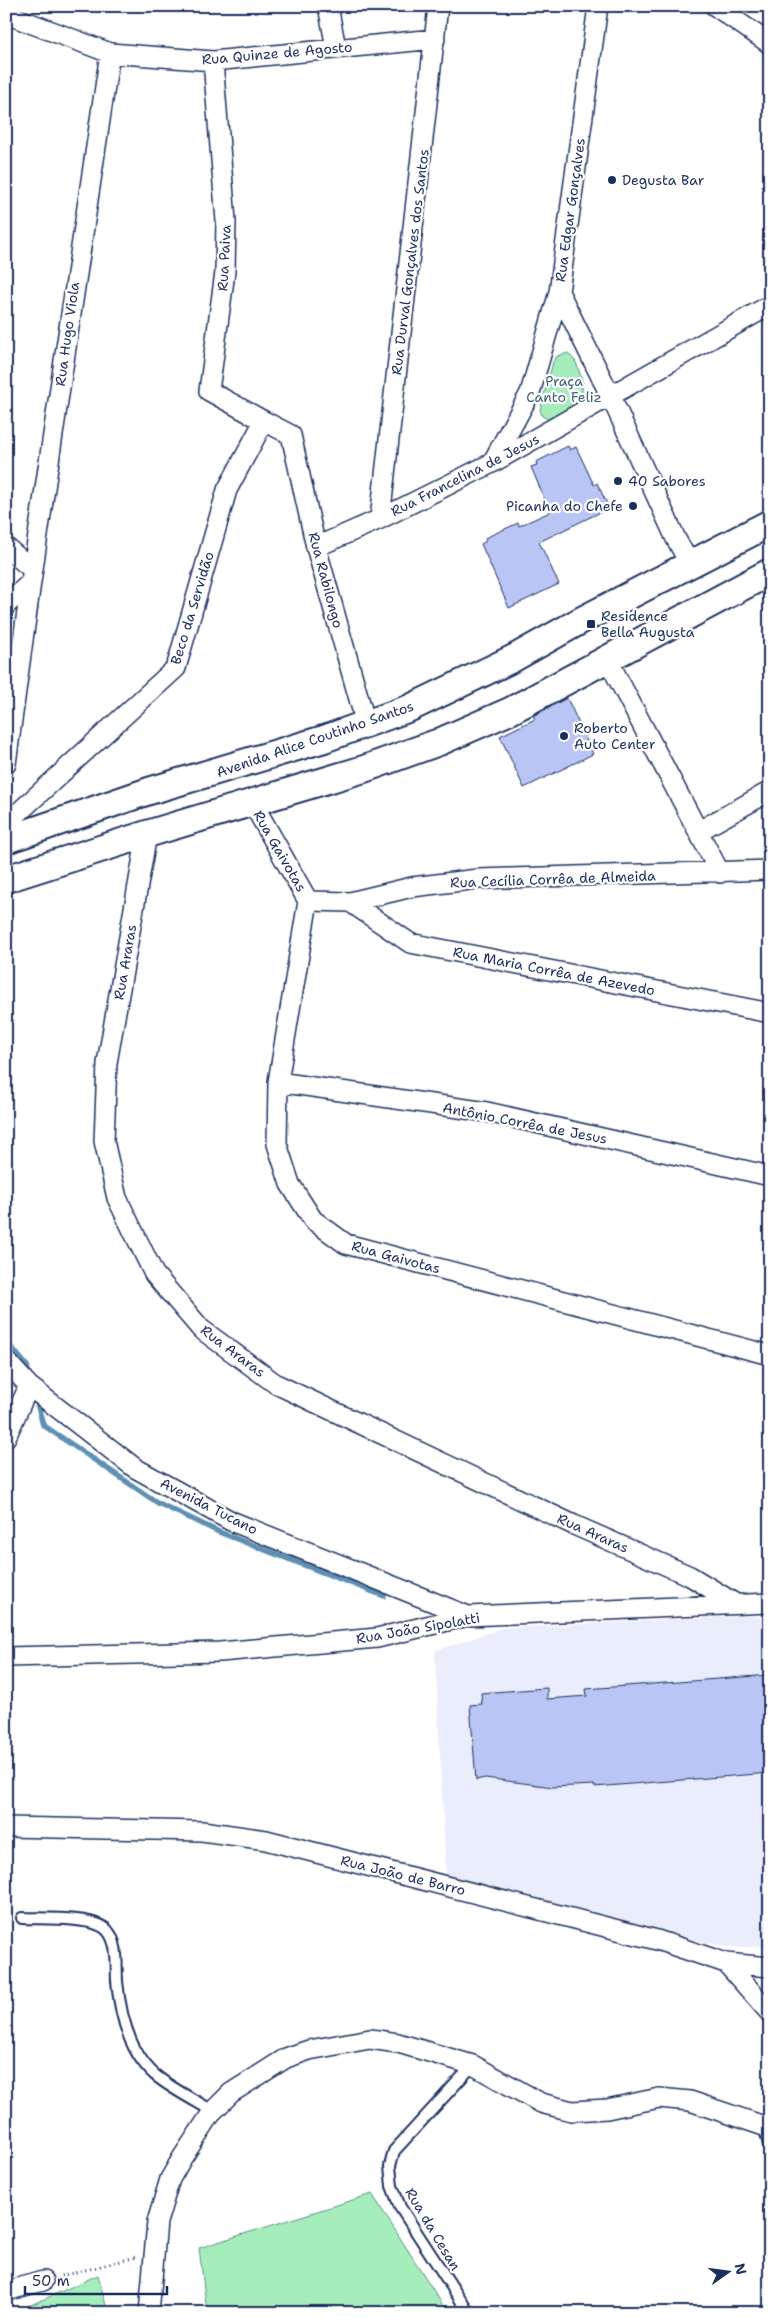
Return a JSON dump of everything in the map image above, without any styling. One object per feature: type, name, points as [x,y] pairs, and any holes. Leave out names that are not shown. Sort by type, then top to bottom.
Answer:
[{"type":"main road","name":"Avenida Alice Coutinho Santos","points":[[6,840],[149,791],[284,752],[366,724],[443,694],[770,523]]},
{"type":"main road","points":[[6,879],[147,834],[364,769],[440,742],[510,711],[548,699],[608,660],[770,572]]},
{"type":"street","points":[[328,6],[336,48]]},
{"type":"street","name":"Rua Durval Gonçalves dos Santos","points":[[380,518],[438,6]]},
{"type":"street","name":"Rua Edgar Gonçalves","points":[[598,6],[559,292],[611,397],[676,539],[691,566]]},
{"type":"street","points":[[715,6],[770,44]]},
{"type":"street","name":"Rua Quinze de Agosto","points":[[6,14],[110,53],[214,61],[435,39]]},
{"type":"street","name":"Rua Hugo Viola","points":[[6,764],[110,53]]},
{"type":"street","name":"Rua Paiva","points":[[214,61],[226,220],[225,272],[209,392],[264,421]]},
{"type":"street","points":[[492,464],[530,392],[559,292]]},
{"type":"street","name":"Rua Francelina de Jesus","points":[[316,547],[492,464],[770,305]]},
{"type":"street","name":"Rua Rabilongo","points":[[264,421],[291,434],[316,547],[366,724]]},
{"type":"street","name":"Beco da Servidão","points":[[6,824],[176,668],[227,490],[264,421]]},
{"type":"street","points":[[6,547],[32,576],[6,605]]},
{"type":"street","points":[[608,660],[720,873]]},
{"type":"street","points":[[699,831],[770,792]]},
{"type":"street","name":"Rua Gaivotas","points":[[252,802],[308,901],[278,1082],[277,1144],[290,1184],[314,1220],[346,1244],[770,1356]]},
{"type":"street","name":"Rua Araras","points":[[147,834],[107,1063],[104,1142],[117,1198],[154,1274],[201,1329],[276,1384],[574,1525],[690,1576],[736,1604]]},
{"type":"street","name":"Rua Cecília Corrêa de Almeida","points":[[308,901],[350,902],[412,887],[478,879],[770,870]]},
{"type":"street","name":"Rua Maria Corrêa de Azevedo","points":[[350,902],[410,943],[770,1013]]},
{"type":"street","name":"Antônio Corrêa de Jesus","points":[[278,1082],[487,1112],[770,1176]]},
{"type":"street","name":"Avenida Tucano","points":[[6,1361],[28,1386],[134,1468],[231,1521],[468,1616]]},
{"type":"street","points":[[6,1437],[28,1386]]},
{"type":"street","name":"Rua João Sipolatti","points":[[6,1657],[220,1652],[377,1638],[468,1616],[770,1603]]},
{"type":"street","name":"Rua João de Barro","points":[[6,1827],[202,1831],[266,1840],[657,1940],[726,1963],[770,1967]]},
{"type":"street","points":[[726,1963],[770,2013]]},
{"type":"street","points":[[149,2313],[157,2222],[170,2179],[213,2111],[231,2093],[286,2058],[340,2043],[370,2039],[398,2043],[473,2065],[542,2103],[572,2111],[606,2109],[659,2098],[690,2101],[767,2126]]},
{"type":"street","points":[[6,2291],[43,2281]]},
{"type":"lane","points":[[22,1918],[97,1923],[108,1930],[117,1953],[117,1981],[122,2014],[133,2046],[154,2074],[213,2111]]},
{"type":"lane","name":"Rua da Cesan","points":[[469,2313],[400,2206],[392,2186],[390,2166],[394,2151],[473,2065]]},
{"type":"lane","points":[[767,2126],[770,2149]]},
{"type":"path","points":[[43,2281],[155,2252]]},
{"type":"shaded area","points":[[744,1616],[770,1617],[770,1945],[738,1948],[711,1944],[446,1875],[435,1651],[502,1628]]},
{"type":"green space","name":"Praça Canto Feliz","points":[[568,353],[576,362],[583,383],[581,398],[572,409],[548,419],[542,416],[540,410],[553,362],[557,356]]},
{"type":"green space","points":[[372,2194],[448,2313],[207,2313],[199,2248]]},
{"type":"green space","points":[[98,2275],[108,2313],[13,2313]]},
{"type":"building","points":[[568,446],[570,450],[576,447],[594,485],[597,483],[609,508],[539,542],[559,584],[509,608],[481,544],[486,541],[485,538],[518,523],[519,526],[550,512],[531,467],[537,465],[536,462]]},
{"type":"building","points":[[567,698],[593,754],[524,788],[500,736],[535,719],[533,716]]},
{"type":"building","points":[[770,1675],[770,1773],[594,1787],[594,1785],[553,1787],[485,1778],[476,1780],[470,1705],[482,1704],[481,1693],[547,1688],[547,1699],[587,1696],[586,1689]]},
{"type":"waterway","points":[[6,1341],[27,1366],[30,1378]]},
{"type":"waterway","points":[[36,1399],[43,1425],[158,1503],[219,1532],[384,1596]]},
{"type":"place","name":"Degusta Bar","points":[[612,180]]},
{"type":"place","name":"40 Sabores","points":[[618,481]]},
{"type":"place","name":"Picanha do Chefe","points":[[633,506]]},
{"type":"place","name":"Residence Bella Augusta","points":[[591,624]]},
{"type":"place","name":"Roberto Auto Center","points":[[564,736]]}]
